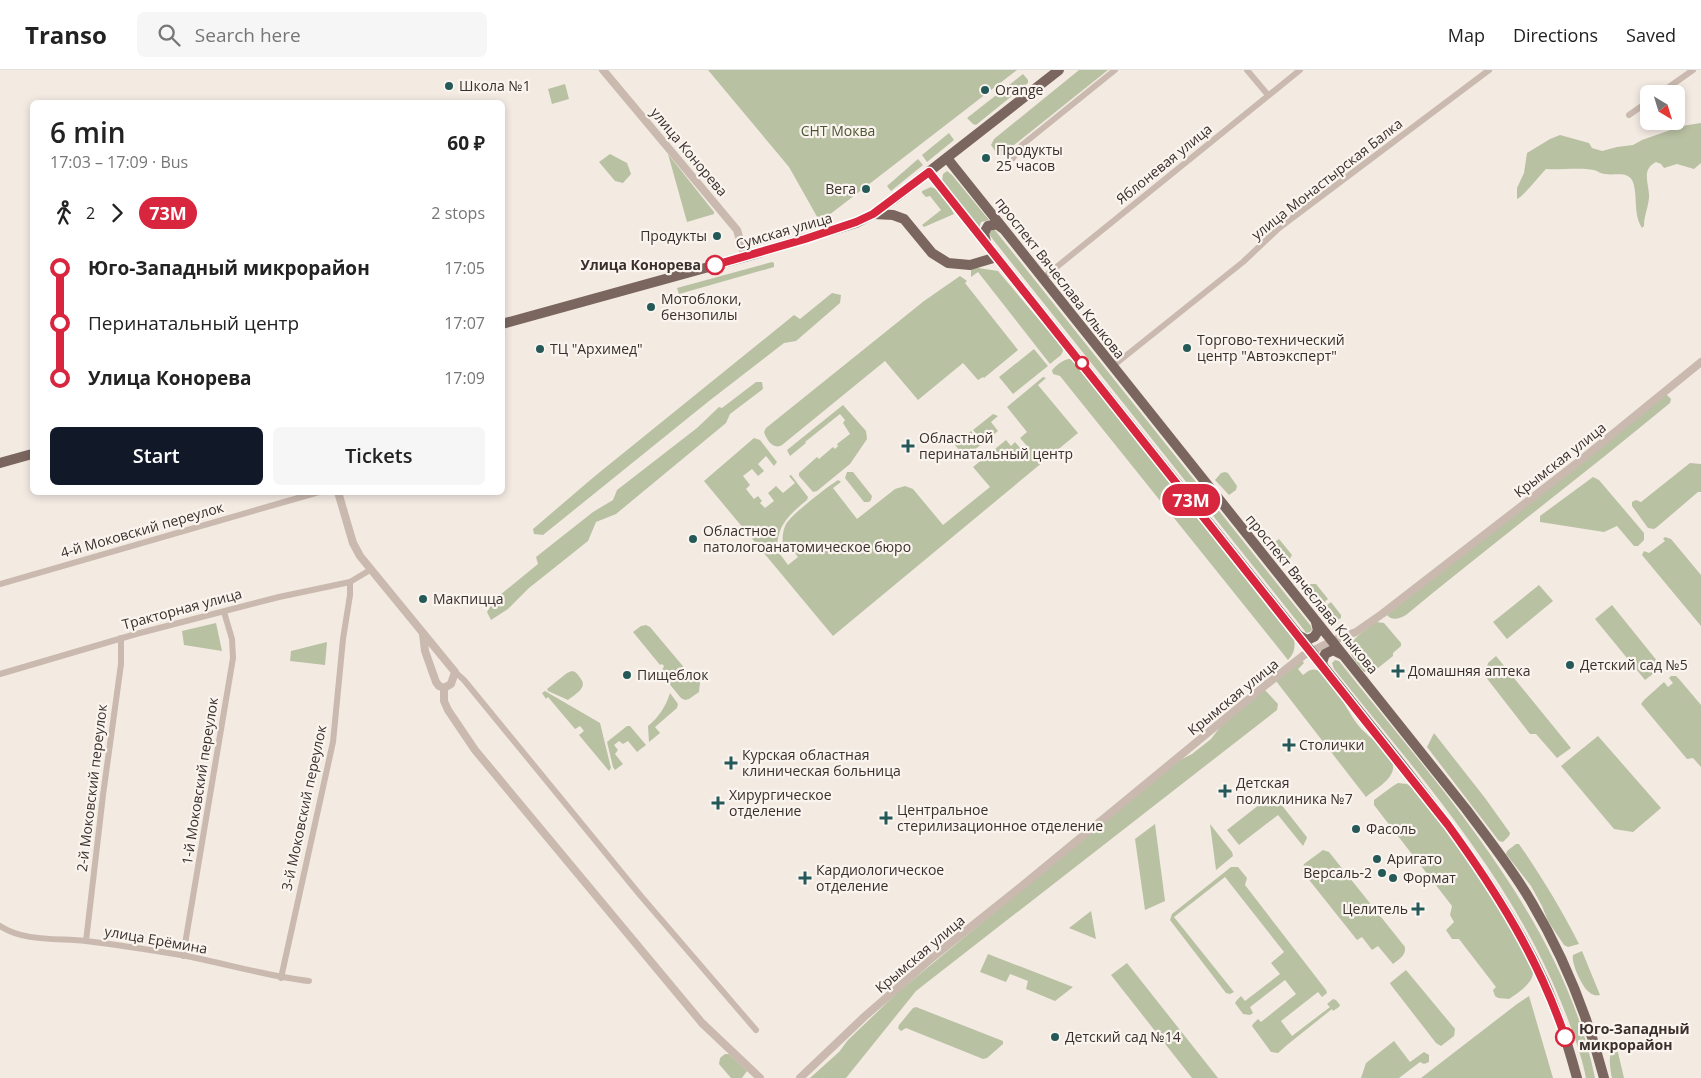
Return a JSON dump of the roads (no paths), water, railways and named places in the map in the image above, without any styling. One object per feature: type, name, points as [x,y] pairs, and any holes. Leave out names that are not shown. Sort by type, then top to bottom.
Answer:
[{"type":"main road","name":"Сумская улица","points":[[505,323],[745,257],[840,228],[873,214],[1059,70]]},
{"type":"main road","name":"проспект Вячеслава Клыкова","points":[[947,158],[1500,853],[1548,932],[1575,989],[1604,1078]]},
{"type":"main road","points":[[929,172],[1448,825],[1493,888],[1522,937],[1544,981],[1563,1030],[1577,1078]]},
{"type":"main road","points":[[873,214],[893,215],[904,219],[932,253],[948,263],[970,265],[997,257]]},
{"type":"main road","points":[[986,243],[984,233],[988,226],[997,224],[1002,228]]},
{"type":"main road","points":[[0,463],[30,455]]},
{"type":"main road","points":[[1299,636],[1307,640],[1314,637],[1318,631],[1316,622]]},
{"type":"main road","points":[[1324,668],[1322,663],[1325,654],[1333,650],[1342,654]]},
{"type":"street","name":"улица Конорева","points":[[603,70],[737,230],[745,257]]},
{"type":"street","points":[[1013,158],[1022,145],[1116,70]]},
{"type":"street","points":[[1246,70],[1268,96]]},
{"type":"street","name":"Яблоневая улица","points":[[1043,278],[1300,70]]},
{"type":"street","name":"улица Монастырская Балка","points":[[1113,366],[1243,262],[1279,228],[1489,70]]},
{"type":"street","points":[[1672,85],[1693,70]]},
{"type":"street","points":[[1629,115],[1640,107]]},
{"type":"street","name":"Крымская улица","points":[[800,1078],[878,1005],[933,957],[1267,684],[1304,655],[1356,632],[1422,584],[1597,447],[1701,362]]},
{"type":"street","name":"4-й Моковский переулок","points":[[0,584],[310,495]]},
{"type":"street","points":[[339,495],[354,544],[370,570],[455,672],[464,680],[640,895],[756,1030]]},
{"type":"street","name":"Тракторная улица","points":[[0,674],[121,638],[279,597],[350,582],[370,570]]},
{"type":"street","name":"3-й Моковский переулок","points":[[281,978],[333,742],[350,582]]},
{"type":"street","name":"1-й Моковский переулок","points":[[183,956],[233,658],[232,639],[224,612]]},
{"type":"street","points":[[422,632],[425,651],[436,682],[444,688]]},
{"type":"street","name":"2-й Моковский переулок","points":[[86,941],[103,794],[121,664],[121,638]]},
{"type":"street","points":[[444,688],[451,684],[455,672]]},
{"type":"street","points":[[444,688],[444,701],[448,710],[475,750],[702,1022],[760,1078]]},
{"type":"street","name":"улица Ерёмина","points":[[0,926],[15,933],[36,938],[86,941],[183,956],[281,978],[309,981]]},
{"type":"place","name":"Школа №1","points":[[449,86]]},
{"type":"place","name":"Orange","points":[[985,90]]},
{"type":"place","name":"Продукты 25 часов","points":[[986,158]]},
{"type":"place","name":"Вега","points":[[866,189]]},
{"type":"place","name":"Продукты","points":[[717,236]]},
{"type":"place","name":"Улица Конорева","points":[[715,265]]},
{"type":"place","name":"Мотоблоки, бензопилы","points":[[651,307]]},
{"type":"place","name":"Торгово-технический центр \"Автоэксперт\"","points":[[1187,348]]},
{"type":"place","name":"ТЦ \"Архимед\"","points":[[540,349]]},
{"type":"place","name":"Областной перинатальный центр","points":[[908,446]]},
{"type":"place","name":"Областное патологоанатомическое бюро","points":[[693,539]]},
{"type":"place","name":"Макпицца","points":[[423,599]]},
{"type":"place","name":"Детский сад №5","points":[[1570,665]]},
{"type":"place","name":"Домашняя аптека","points":[[1398,671]]},
{"type":"place","name":"Пищеблок","points":[[627,675]]},
{"type":"place","name":"Столички","points":[[1289,745]]},
{"type":"place","name":"Курская областная клиническая больница","points":[[731,763]]},
{"type":"place","name":"Детская поликлиника №7","points":[[1225,791]]},
{"type":"place","name":"Хирургическое отделение","points":[[718,803]]},
{"type":"place","name":"Центральное стерилизационное отделение","points":[[886,818]]},
{"type":"place","name":"Фасоль","points":[[1356,829]]},
{"type":"place","name":"Аригато","points":[[1377,859]]},
{"type":"place","name":"Версаль-2","points":[[1382,873]]},
{"type":"place","name":"Кардиологическое отделение","points":[[805,878]]},
{"type":"place","name":"Формат","points":[[1393,878]]},
{"type":"place","name":"Целитель","points":[[1418,909]]},
{"type":"place","name":"Детский сад №14","points":[[1055,1037]]},
{"type":"place","name":"Юго-Западный микрорайон","points":[[1565,1037]]},
{"type":"park label","name":"СНТ Моква","points":[[838,131]]}]
